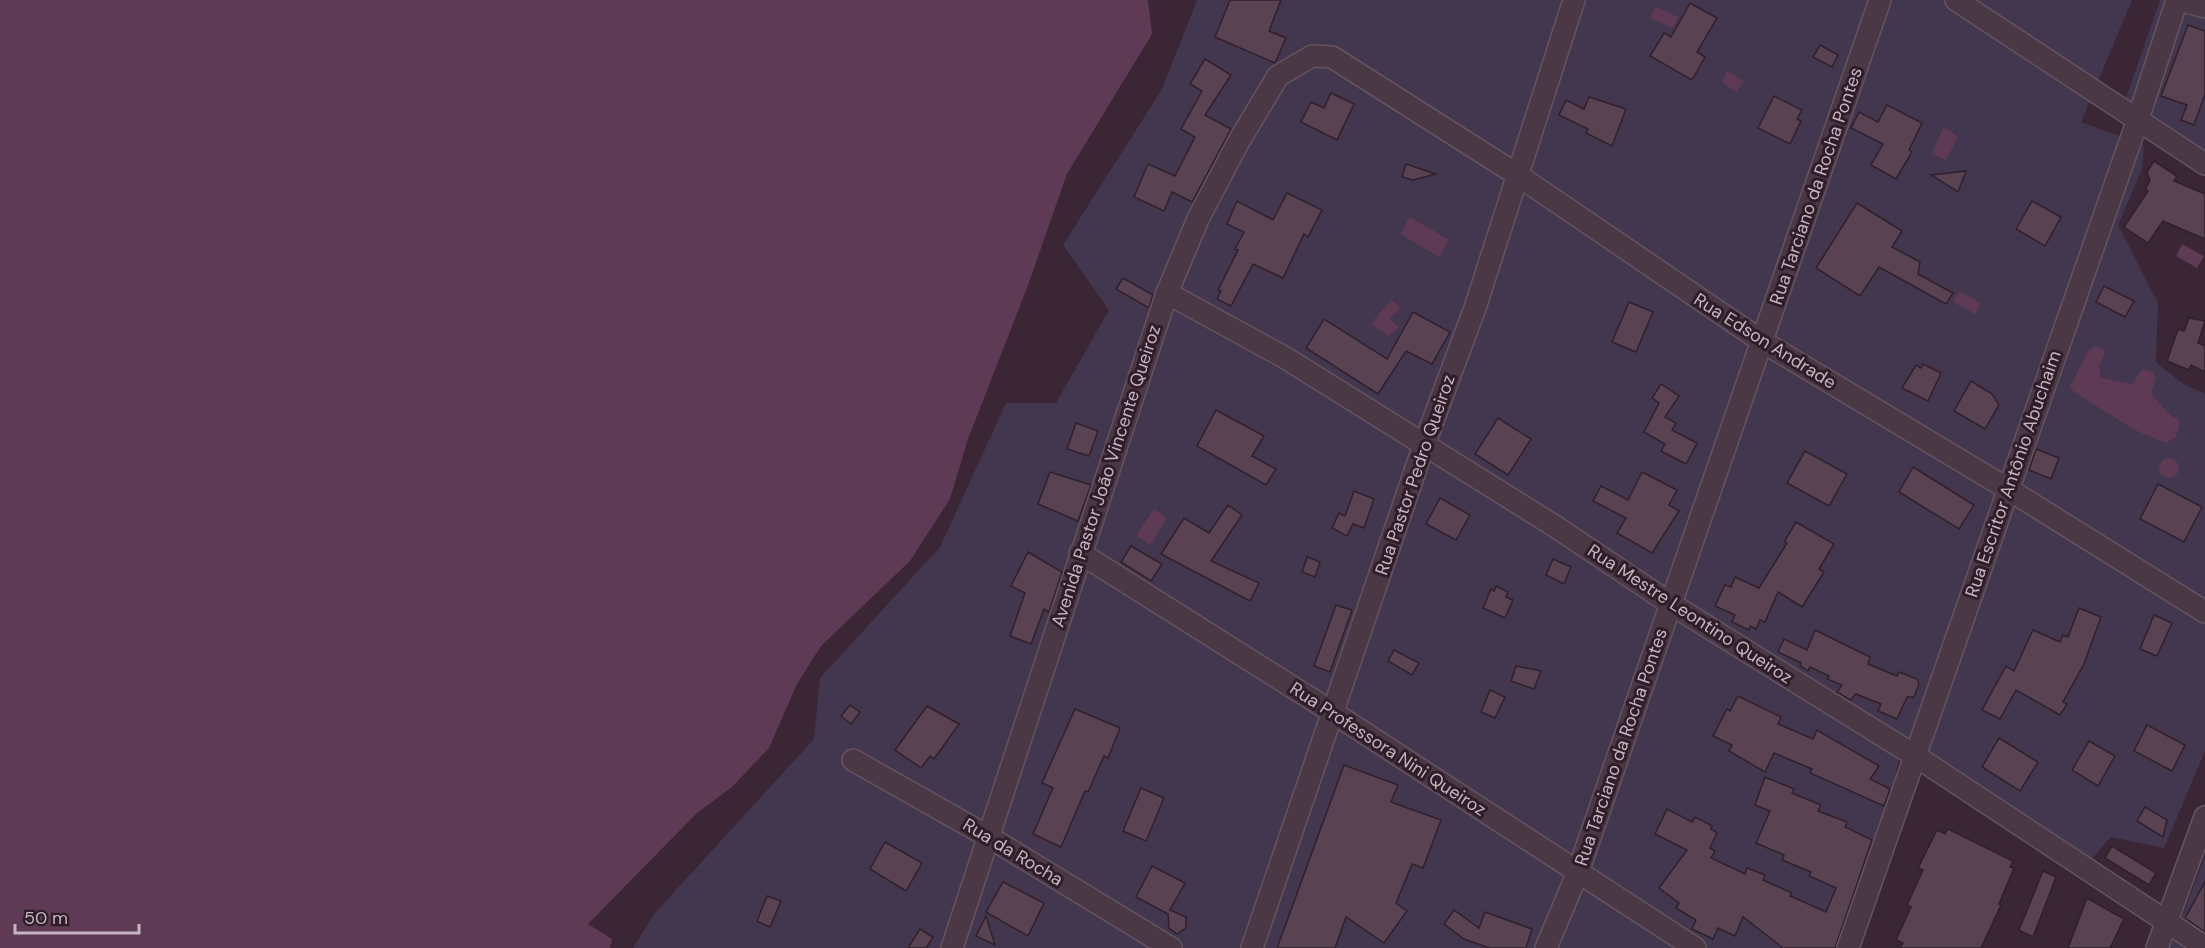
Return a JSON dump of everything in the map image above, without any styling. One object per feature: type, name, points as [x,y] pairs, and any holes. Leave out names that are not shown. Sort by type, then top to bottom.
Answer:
[{"type":"street","name":"Rua Pastor Pedro Queiroz","points":[[1252,948],[1424,445],[1475,308],[1516,174],[1574,0]]},
{"type":"street","name":"Rua Tarciano da Rocha Pontes","points":[[1546,948],[1578,872],[1880,0]]},
{"type":"street","points":[[1956,0],[2137,122],[2205,164]]},
{"type":"street","points":[[2178,0],[2205,7]]},
{"type":"street","name":"Rua Escritor Antônio Abuchaim","points":[[1848,948],[1917,757],[2178,0]]},
{"type":"street","name":"Avenida Pastor João Vincente Queiroz","points":[[952,948],[1167,293],[1198,219],[1239,141],[1278,76],[1312,56],[1332,57]]},
{"type":"street","name":"Rua Edson Andrade","points":[[1332,57],[1516,174],[1763,342],[2008,489],[2205,612]]},
{"type":"street","name":"Rua Mestre Leontino Queiroz","points":[[1167,293],[1284,357],[1553,525],[1671,604],[1917,757],[2205,947]]},
{"type":"street","name":"Rua Professora Nini Queiroz","points":[[1080,553],[1332,712],[1695,948]]},
{"type":"street","name":"Rua da Rocha","points":[[853,760],[989,837],[1171,948]]},
{"type":"street","points":[[2157,948],[2205,817]]},
{"type":"shaded area","points":[[0,0],[1148,0],[1152,34],[1067,174],[1027,288],[968,439],[950,499],[910,561],[821,646],[797,684],[769,748],[732,787],[697,813],[588,924],[612,939],[610,948],[0,948]]},
{"type":"shaded area","points":[[1197,0],[2132,0],[2081,122],[2144,145],[2142,169],[2118,225],[2158,303],[2156,362],[2182,383],[2205,394],[2205,751],[2164,848],[2111,837],[2080,872],[1899,758],[1885,823],[1841,929],[1839,948],[633,948],[654,914],[814,739],[820,678],[940,547],[1006,403],[1056,403],[1109,310],[1063,245],[1162,89]]},
{"type":"shaded area","points":[[2160,0],[2205,0],[2205,171],[2118,121]]},
{"type":"shaded area","points":[[1656,7],[1678,17],[1673,28],[1650,18]]},
{"type":"shaded area","points":[[1727,71],[1744,81],[1736,92],[1722,82]]},
{"type":"shaded area","points":[[1944,126],[1958,137],[1946,160],[1932,154]]},
{"type":"shaded area","points":[[1410,217],[1449,240],[1439,257],[1400,234]]},
{"type":"shaded area","points":[[2182,244],[2204,256],[2197,268],[2176,256]]},
{"type":"shaded area","points":[[1959,291],[1981,303],[1975,314],[1953,302]]},
{"type":"shaded area","points":[[1392,300],[1401,308],[1389,319],[1399,327],[1389,336],[1373,325],[1375,318]]},
{"type":"shaded area","points":[[2095,346],[2106,351],[2099,366],[2101,378],[2132,384],[2142,369],[2153,372],[2156,377],[2151,394],[2170,415],[2180,421],[2176,437],[2166,443],[2135,430],[2074,392],[2070,386],[2089,350]]},
{"type":"shaded area","points":[[2169,458],[2176,461],[2179,468],[2176,475],[2169,478],[2162,475],[2159,468],[2162,461]]},
{"type":"shaded area","points":[[1154,509],[1167,518],[1150,545],[1136,536]]},
{"type":"shaded area","points":[[2205,856],[2205,948],[2170,948]]},
{"type":"building","points":[[1230,0],[1281,0],[1269,31],[1286,38],[1275,63],[1215,37]]},
{"type":"building","points":[[1690,3],[1717,18],[1697,52],[1705,57],[1692,80],[1650,56],[1664,33],[1671,37]]},
{"type":"building","points":[[2188,25],[2205,31],[2205,94],[2194,125],[2181,120],[2187,105],[2161,96]]},
{"type":"building","points":[[1820,45],[1838,55],[1832,67],[1813,57]]},
{"type":"building","points":[[1205,59],[1231,75],[1205,115],[1231,129],[1192,202],[1172,192],[1164,211],[1134,197],[1148,164],[1175,176],[1195,137],[1181,129],[1202,91],[1190,84]]},
{"type":"building","points":[[1331,93],[1354,104],[1337,140],[1301,122],[1311,102],[1324,108]]},
{"type":"building","points":[[1774,96],[1802,110],[1797,119],[1801,121],[1790,144],[1758,128]]},
{"type":"building","points":[[1589,97],[1626,109],[1612,146],[1586,133],[1588,129],[1559,115],[1566,100],[1584,109]]},
{"type":"building","points":[[1887,105],[1922,123],[1909,150],[1912,152],[1896,179],[1871,165],[1883,144],[1851,128],[1859,112],[1878,122]]},
{"type":"building","points":[[2154,161],[2177,176],[2174,181],[2205,194],[2205,239],[2163,221],[2148,243],[2124,227],[2148,191],[2145,189],[2150,181],[2147,172]]},
{"type":"building","points":[[1406,164],[1436,174],[1413,180],[1402,177]]},
{"type":"building","points":[[1966,171],[1958,192],[1931,175]]},
{"type":"building","points":[[1287,193],[1322,210],[1308,237],[1304,234],[1283,278],[1253,264],[1231,306],[1217,299],[1221,291],[1218,290],[1238,250],[1235,249],[1244,232],[1227,224],[1237,201],[1273,220]]},
{"type":"building","points":[[2032,201],[2061,217],[2045,246],[2016,229]]},
{"type":"building","points":[[1857,203],[1902,231],[1892,247],[1920,262],[1918,274],[1953,293],[1946,304],[1879,267],[1860,296],[1816,268]]},
{"type":"building","points":[[1123,278],[1153,295],[1149,308],[1116,289]]},
{"type":"building","points":[[2104,286],[2134,301],[2125,317],[2096,302]]},
{"type":"building","points":[[1629,302],[1653,312],[1636,352],[1612,342]]},
{"type":"building","points":[[1413,312],[1450,332],[1432,364],[1406,351],[1378,394],[1306,348],[1324,319],[1387,359]]},
{"type":"building","points":[[2189,318],[2205,321],[2198,343],[2205,346],[2205,372],[2191,365],[2189,370],[2167,361],[2178,329],[2184,331]]},
{"type":"building","points":[[1923,364],[1941,373],[1928,401],[1902,388],[1916,365],[1921,368]]},
{"type":"building","points":[[1971,381],[1992,394],[1999,405],[1985,429],[1954,411]]},
{"type":"building","points":[[1661,384],[1679,396],[1665,417],[1676,423],[1672,430],[1697,443],[1686,464],[1661,451],[1665,444],[1644,432],[1659,403],[1652,398]]},
{"type":"building","points":[[1216,410],[1264,436],[1252,456],[1276,469],[1266,485],[1197,446]]},
{"type":"building","points":[[1498,418],[1531,439],[1508,475],[1475,454]]},
{"type":"building","points":[[1076,423],[1098,431],[1089,456],[1067,449]]},
{"type":"building","points":[[2036,449],[2059,458],[2051,479],[2029,470]]},
{"type":"building","points":[[1805,451],[1847,474],[1829,506],[1787,483]]},
{"type":"building","points":[[1913,467],[1974,505],[1959,529],[1899,492]]},
{"type":"building","points":[[1050,472],[1091,485],[1078,521],[1038,504]]},
{"type":"building","points":[[1642,472],[1677,490],[1669,505],[1679,511],[1652,553],[1617,533],[1626,518],[1593,501],[1601,486],[1628,500]]},
{"type":"building","points":[[2158,484],[2202,507],[2184,542],[2140,519]]},
{"type":"building","points":[[1354,491],[1374,499],[1364,528],[1353,524],[1347,536],[1332,528],[1339,513],[1345,516]]},
{"type":"building","points":[[1440,498],[1470,515],[1456,540],[1426,524]]},
{"type":"building","points":[[1228,505],[1242,515],[1211,561],[1259,583],[1250,601],[1161,554],[1184,518],[1209,533]]},
{"type":"building","points":[[1796,522],[1834,544],[1819,569],[1824,572],[1802,607],[1778,592],[1765,622],[1760,620],[1756,629],[1750,626],[1749,630],[1732,622],[1735,615],[1715,606],[1725,585],[1731,587],[1735,577],[1759,588],[1787,543],[1784,542]]},
{"type":"building","points":[[1131,546],[1162,564],[1151,581],[1121,562]]},
{"type":"building","points":[[1028,552],[1062,572],[1049,612],[1044,609],[1031,644],[1010,636],[1025,593],[1011,586]]},
{"type":"building","points":[[1307,557],[1320,562],[1315,577],[1302,572]]},
{"type":"building","points":[[1553,559],[1571,567],[1564,584],[1546,575]]},
{"type":"building","points":[[1496,586],[1508,592],[1506,597],[1513,600],[1505,618],[1483,608],[1491,589],[1494,591]]},
{"type":"building","points":[[1336,605],[1352,610],[1330,672],[1314,666]]},
{"type":"building","points":[[2079,608],[2101,617],[2084,664],[2063,702],[2067,704],[2060,715],[2016,690],[2000,719],[1982,710],[2006,666],[2014,671],[2033,630],[2060,642],[2063,635],[2068,637]]},
{"type":"building","points":[[2154,615],[2172,623],[2157,656],[2140,649]]},
{"type":"building","points":[[1815,630],[1870,657],[1868,664],[1897,676],[1899,672],[1917,679],[1919,684],[1914,697],[1907,697],[1897,719],[1878,711],[1881,704],[1856,694],[1850,700],[1837,692],[1842,685],[1827,679],[1829,676],[1810,667],[1808,671],[1800,666],[1801,663],[1778,652],[1784,639],[1807,650]]},
{"type":"building","points":[[1394,650],[1419,663],[1412,675],[1388,661]]},
{"type":"building","points":[[1516,666],[1541,671],[1534,689],[1511,681]]},
{"type":"building","points":[[1490,690],[1505,697],[1495,718],[1481,712]]},
{"type":"building","points":[[1738,696],[1781,717],[1778,724],[1813,739],[1817,730],[1879,766],[1870,779],[1890,789],[1884,806],[1810,773],[1812,769],[1774,753],[1765,772],[1729,751],[1732,745],[1713,736],[1727,709],[1730,711]]},
{"type":"building","points":[[850,705],[860,712],[851,724],[841,716]]},
{"type":"building","points":[[927,706],[959,724],[934,759],[930,756],[921,768],[895,750]]},
{"type":"building","points":[[1075,709],[1120,728],[1108,758],[1104,756],[1088,792],[1085,791],[1061,847],[1033,834],[1053,788],[1042,783]]},
{"type":"building","points":[[2147,725],[2185,745],[2172,771],[2134,751]]},
{"type":"building","points":[[1999,738],[2038,762],[2020,791],[1982,767]]},
{"type":"building","points":[[2089,741],[2115,756],[2098,786],[2072,770]]},
{"type":"building","points":[[1344,765],[1398,785],[1391,802],[1441,820],[1423,868],[1412,864],[1396,903],[1407,911],[1384,943],[1346,917],[1335,948],[1277,948]]},
{"type":"building","points":[[1765,777],[1794,789],[1792,793],[1821,805],[1818,811],[1847,822],[1845,827],[1872,840],[1835,948],[1783,948],[1743,917],[1735,936],[1718,928],[1713,939],[1692,929],[1696,920],[1676,908],[1679,903],[1659,888],[1687,850],[1655,834],[1667,809],[1692,822],[1695,817],[1712,826],[1711,829],[1717,833],[1710,848],[1715,851],[1711,858],[1745,874],[1747,868],[1765,875],[1763,880],[1792,893],[1790,896],[1826,912],[1836,888],[1809,876],[1811,872],[1782,860],[1784,855],[1756,843],[1770,811],[1755,805]]},
{"type":"building","points":[[1141,788],[1164,798],[1146,841],[1123,831]]},
{"type":"building","points":[[2145,807],[2167,820],[2163,837],[2137,821]]},
{"type":"building","points":[[1948,829],[2013,861],[2010,867],[2014,868],[1999,904],[2001,905],[1981,948],[1900,948],[1903,943],[1896,940],[1911,907],[1907,905],[1923,870],[1918,868],[1937,830],[1945,834]]},
{"type":"building","points":[[885,842],[922,863],[906,891],[870,869]]},
{"type":"building","points":[[2112,846],[2156,873],[2149,885],[2105,858]]},
{"type":"building","points":[[1152,866],[1185,883],[1170,910],[1186,917],[1186,928],[1177,934],[1169,928],[1168,914],[1136,897]]},
{"type":"building","points":[[2043,871],[2056,877],[2033,937],[2019,930]]},
{"type":"building","points":[[1003,882],[1044,903],[1028,936],[986,912]]},
{"type":"building","points":[[2205,882],[2205,932],[2185,918]]},
{"type":"building","points":[[767,896],[781,901],[770,927],[757,921]]},
{"type":"building","points":[[2087,898],[2124,919],[2110,948],[2068,948]]},
{"type":"building","points":[[1454,910],[1479,928],[1485,912],[1532,929],[1526,948],[1489,948],[1464,939],[1444,924]]},
{"type":"building","points":[[986,916],[995,945],[976,936]]},
{"type":"building","points":[[920,929],[933,937],[926,948],[908,948]]}]
